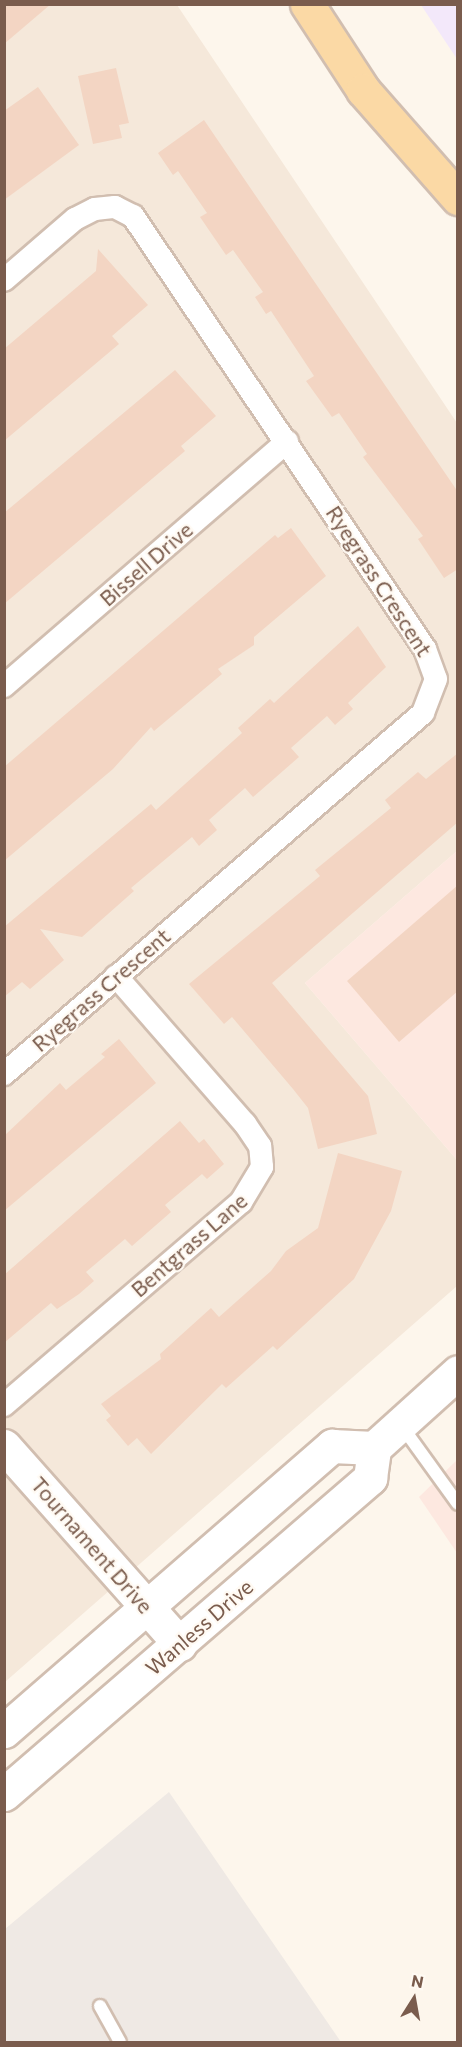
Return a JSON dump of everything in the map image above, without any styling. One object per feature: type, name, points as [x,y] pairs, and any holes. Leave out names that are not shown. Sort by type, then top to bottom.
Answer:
[{"type":"main road","points":[[308,4],[363,90],[458,198]]},
{"type":"main road","points":[[4,1731],[332,1446],[374,1448],[458,1372]]},
{"type":"main road","name":"Tournament Drive","points":[[4,1446],[180,1644]]},
{"type":"main road","name":"Wanless Drive","points":[[4,1794],[370,1478],[374,1448]]},
{"type":"street","name":"Ryegrass Crescent","points":[[4,280],[75,219],[95,208],[115,207],[133,216],[425,649],[436,679],[432,695],[423,713],[4,1074]]},
{"type":"street","name":"Bissell Drive","points":[[4,686],[287,442]]},
{"type":"street","name":"Bentgrass Lane","points":[[4,1405],[241,1202],[262,1167],[260,1146],[245,1125],[116,976]]},
{"type":"lane","points":[[400,1425],[458,1504]]},
{"type":"lane","points":[[100,2006],[120,2043]]},
{"type":"shaded area","points":[[5,5],[177,5],[457,423],[457,851],[305,983],[457,1160],[457,1286],[5,1682]]},
{"type":"shaded area","points":[[421,5],[457,5],[457,59]]},
{"type":"shaded area","points":[[457,851],[457,1160],[305,983]]},
{"type":"shaded area","points":[[457,1460],[457,1553],[419,1497]]},
{"type":"shaded area","points":[[169,1792],[341,2042],[5,2042],[5,1929]]},
{"type":"building","points":[[4,4],[51,4],[4,44]]},
{"type":"building","points":[[116,68],[129,123],[119,125],[122,138],[93,144],[78,76]]},
{"type":"building","points":[[38,87],[79,145],[4,200],[4,111]]},
{"type":"building","points":[[204,120],[458,492],[458,569],[444,578],[418,539],[423,536],[363,457],[367,454],[339,413],[332,417],[306,381],[314,376],[271,311],[266,314],[255,297],[263,292],[233,250],[226,255],[200,217],[207,213],[178,171],[173,175],[158,153]]},
{"type":"building","points":[[98,249],[148,305],[112,336],[119,344],[4,441],[4,349],[96,271]]},
{"type":"building","points":[[175,370],[216,416],[181,446],[185,451],[4,604],[4,513]]},
{"type":"building","points":[[291,528],[326,576],[254,637],[254,645],[218,669],[222,674],[154,731],[151,727],[113,769],[4,861],[4,767],[275,535],[278,538]]},
{"type":"building","points":[[358,626],[386,667],[348,703],[353,709],[335,725],[327,716],[291,748],[299,757],[253,797],[245,788],[209,820],[217,830],[199,846],[192,837],[131,888],[134,891],[82,937],[40,929],[64,960],[30,989],[22,982],[4,997],[4,927],[151,804],[156,810],[242,733],[238,728],[270,699],[274,703]]},
{"type":"building","points":[[458,753],[458,822],[272,983],[368,1096],[377,1134],[318,1149],[308,1108],[232,1017],[224,1024],[189,984],[320,876],[315,870],[391,808],[385,800],[418,772],[426,779]]},
{"type":"building","points":[[458,885],[458,991],[399,1042],[347,981]]},
{"type":"building","points":[[119,1039],[156,1083],[4,1211],[4,1136],[60,1083],[66,1090],[105,1057],[101,1054]]},
{"type":"building","points":[[180,1121],[199,1143],[204,1139],[224,1164],[207,1179],[202,1174],[165,1205],[171,1212],[132,1246],[125,1239],[86,1272],[94,1281],[79,1294],[57,1309],[51,1303],[4,1343],[4,1275]]},
{"type":"building","points":[[338,1153],[402,1171],[391,1211],[354,1279],[277,1350],[273,1346],[226,1388],[222,1384],[151,1454],[137,1438],[128,1446],[106,1420],[111,1416],[101,1404],[161,1359],[160,1354],[211,1308],[219,1317],[271,1271],[286,1251],[318,1228]]}]
